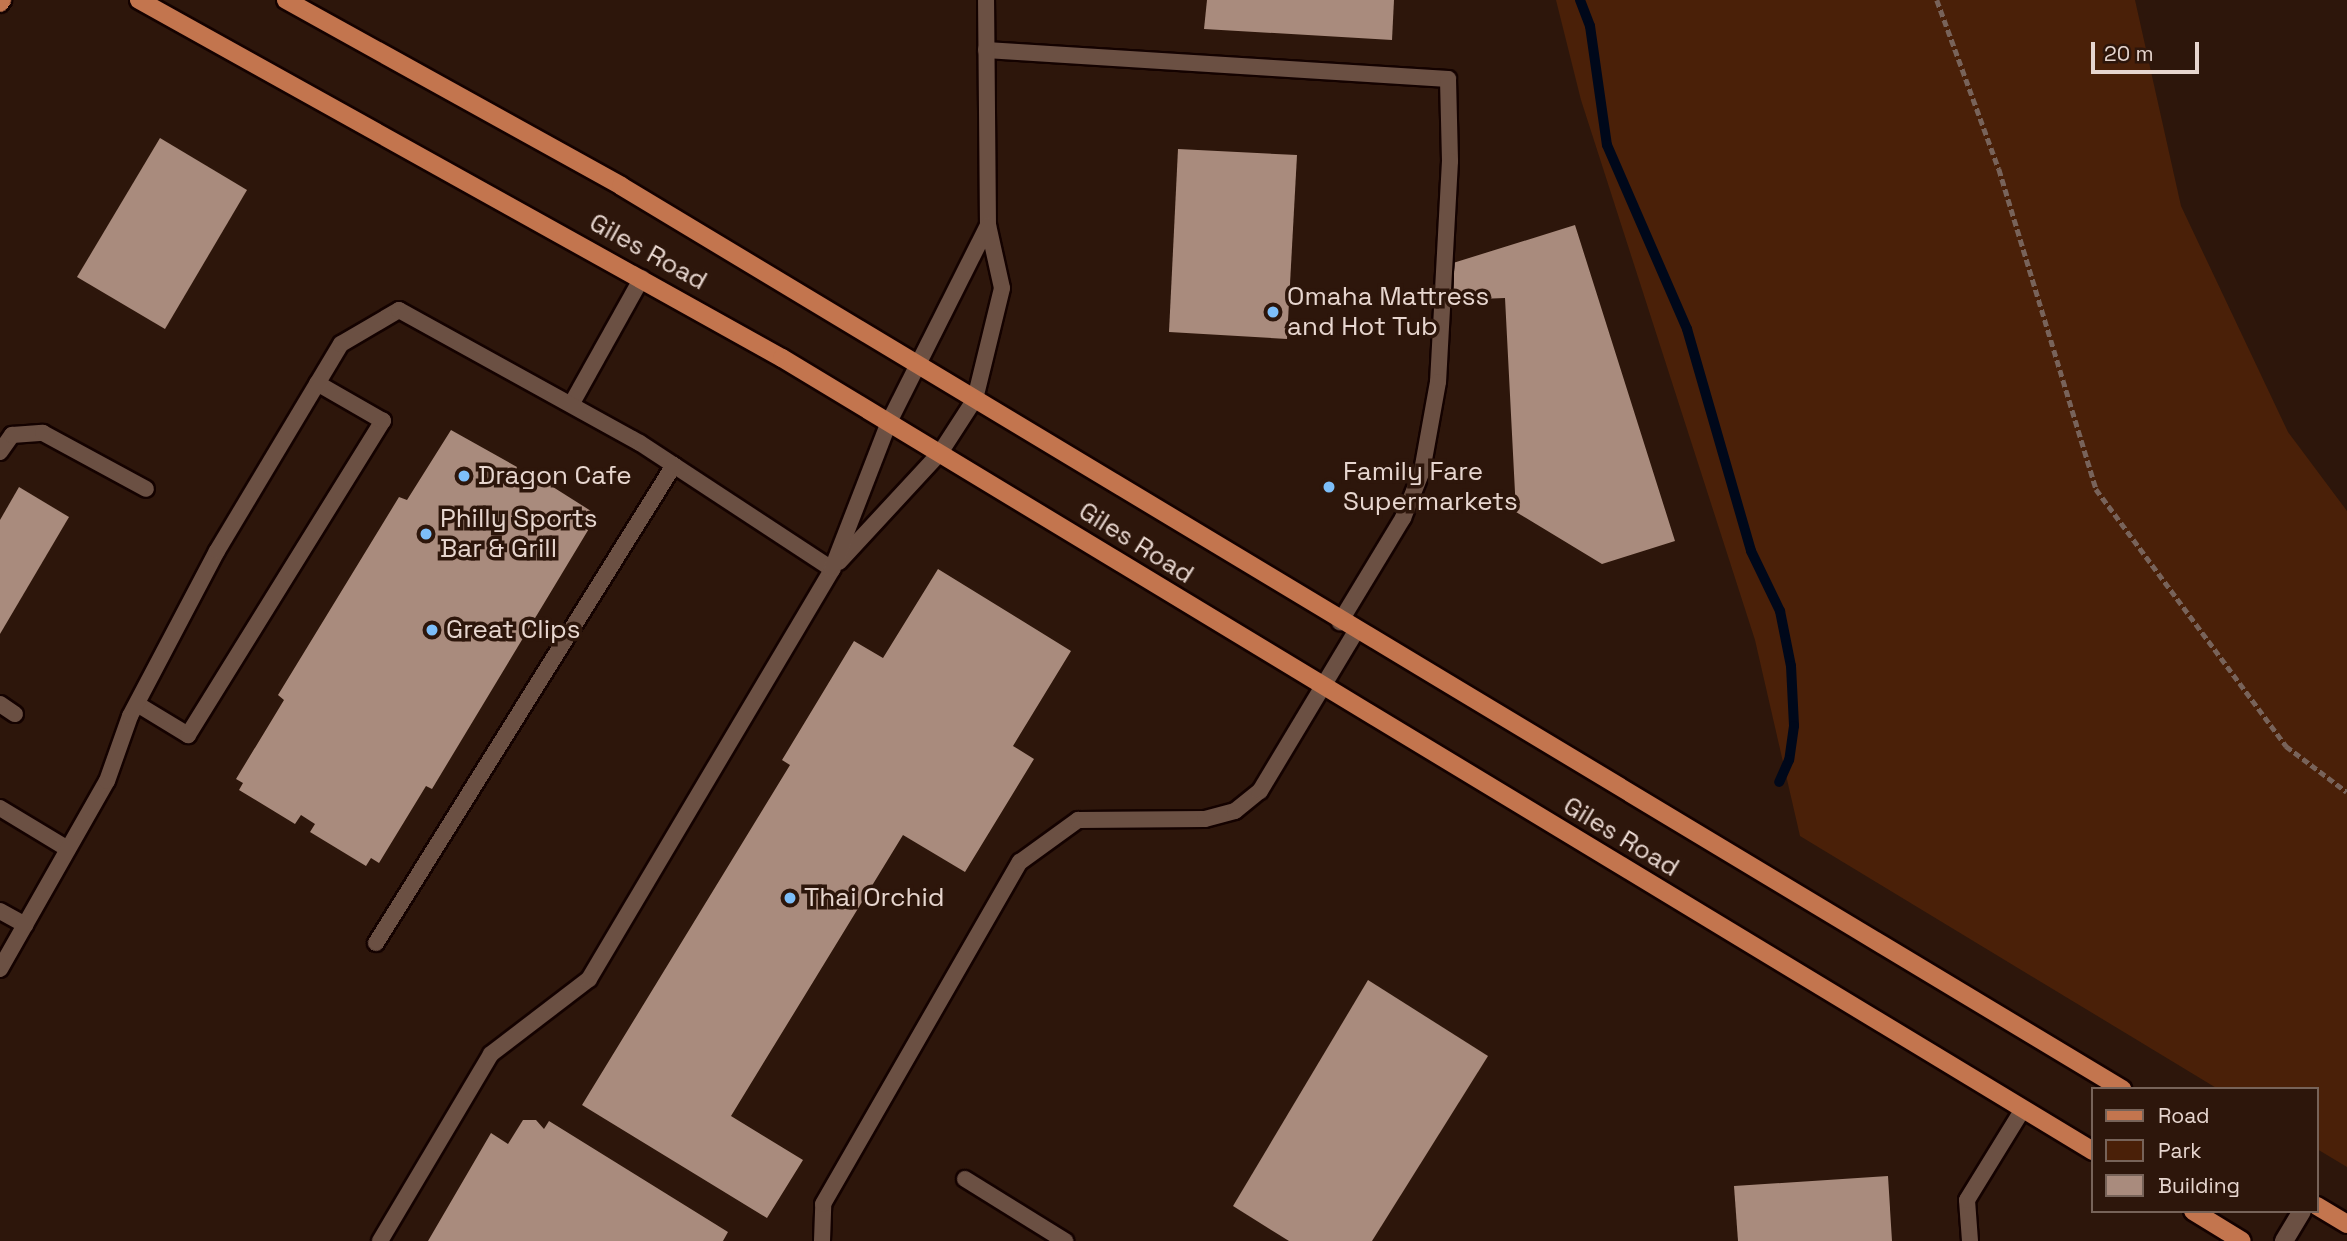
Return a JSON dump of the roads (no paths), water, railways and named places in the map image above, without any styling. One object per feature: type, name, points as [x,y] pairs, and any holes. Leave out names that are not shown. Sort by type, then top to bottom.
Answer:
[{"type":"main road","name":"Giles Road","points":[[139,0],[642,278],[889,422],[1322,688],[2092,1150]]},
{"type":"main road","name":"Giles Road","points":[[286,0],[621,186],[1340,622],[2119,1087]]},
{"type":"main road","points":[[2319,1207],[2347,1224]]},
{"type":"main road","points":[[2196,1213],[2242,1241]]},
{"type":"street","points":[[2284,1241],[2301,1213]]},
{"type":"lane","points":[[832,569],[940,453],[975,399],[1002,288],[988,225],[986,0]]},
{"type":"lane","points":[[986,50],[1448,79],[1450,161],[1438,382],[1422,471],[1403,518],[1340,622]]},
{"type":"lane","points":[[380,1241],[491,1054],[589,979],[832,569],[889,422],[919,367],[988,225]]},
{"type":"lane","points":[[572,403],[642,278]]},
{"type":"lane","points":[[0,969],[107,781],[137,704],[217,551],[317,383],[341,344],[399,310],[572,403],[674,465],[832,569]]},
{"type":"lane","points":[[137,704],[188,735],[383,421],[317,383]]},
{"type":"lane","points":[[0,452],[12,435],[43,433],[146,489]]},
{"type":"lane","points":[[376,943],[674,465]]},
{"type":"lane","points":[[822,1241],[823,1204],[1020,862],[1077,820],[1205,819],[1235,811],[1259,791],[1356,631]]},
{"type":"lane","points":[[0,704],[15,714]]},
{"type":"lane","points":[[0,808],[68,849]]},
{"type":"lane","points":[[0,911],[25,925]]},
{"type":"lane","points":[[1970,1241],[1967,1200],[2023,1109]]},
{"type":"lane","points":[[965,1179],[1065,1241]]},
{"type":"waterway","points":[[1580,0],[1590,26],[1607,145],[1687,329],[1751,551],[1780,611],[1791,666],[1794,726],[1789,760],[1779,782]]},
{"type":"place","name":"Omaha Mattress and Hot Tub","points":[[1273,312]]},
{"type":"place","name":"Dragon Cafe","points":[[464,476]]},
{"type":"place","name":"Family Fare Supermarkets","points":[[1329,487]]},
{"type":"place","name":"Philly Sports Bar & Grill","points":[[426,534]]},
{"type":"place","name":"Great Clips","points":[[432,630]]},
{"type":"place","name":"Thai Orchid","points":[[790,898]]}]
